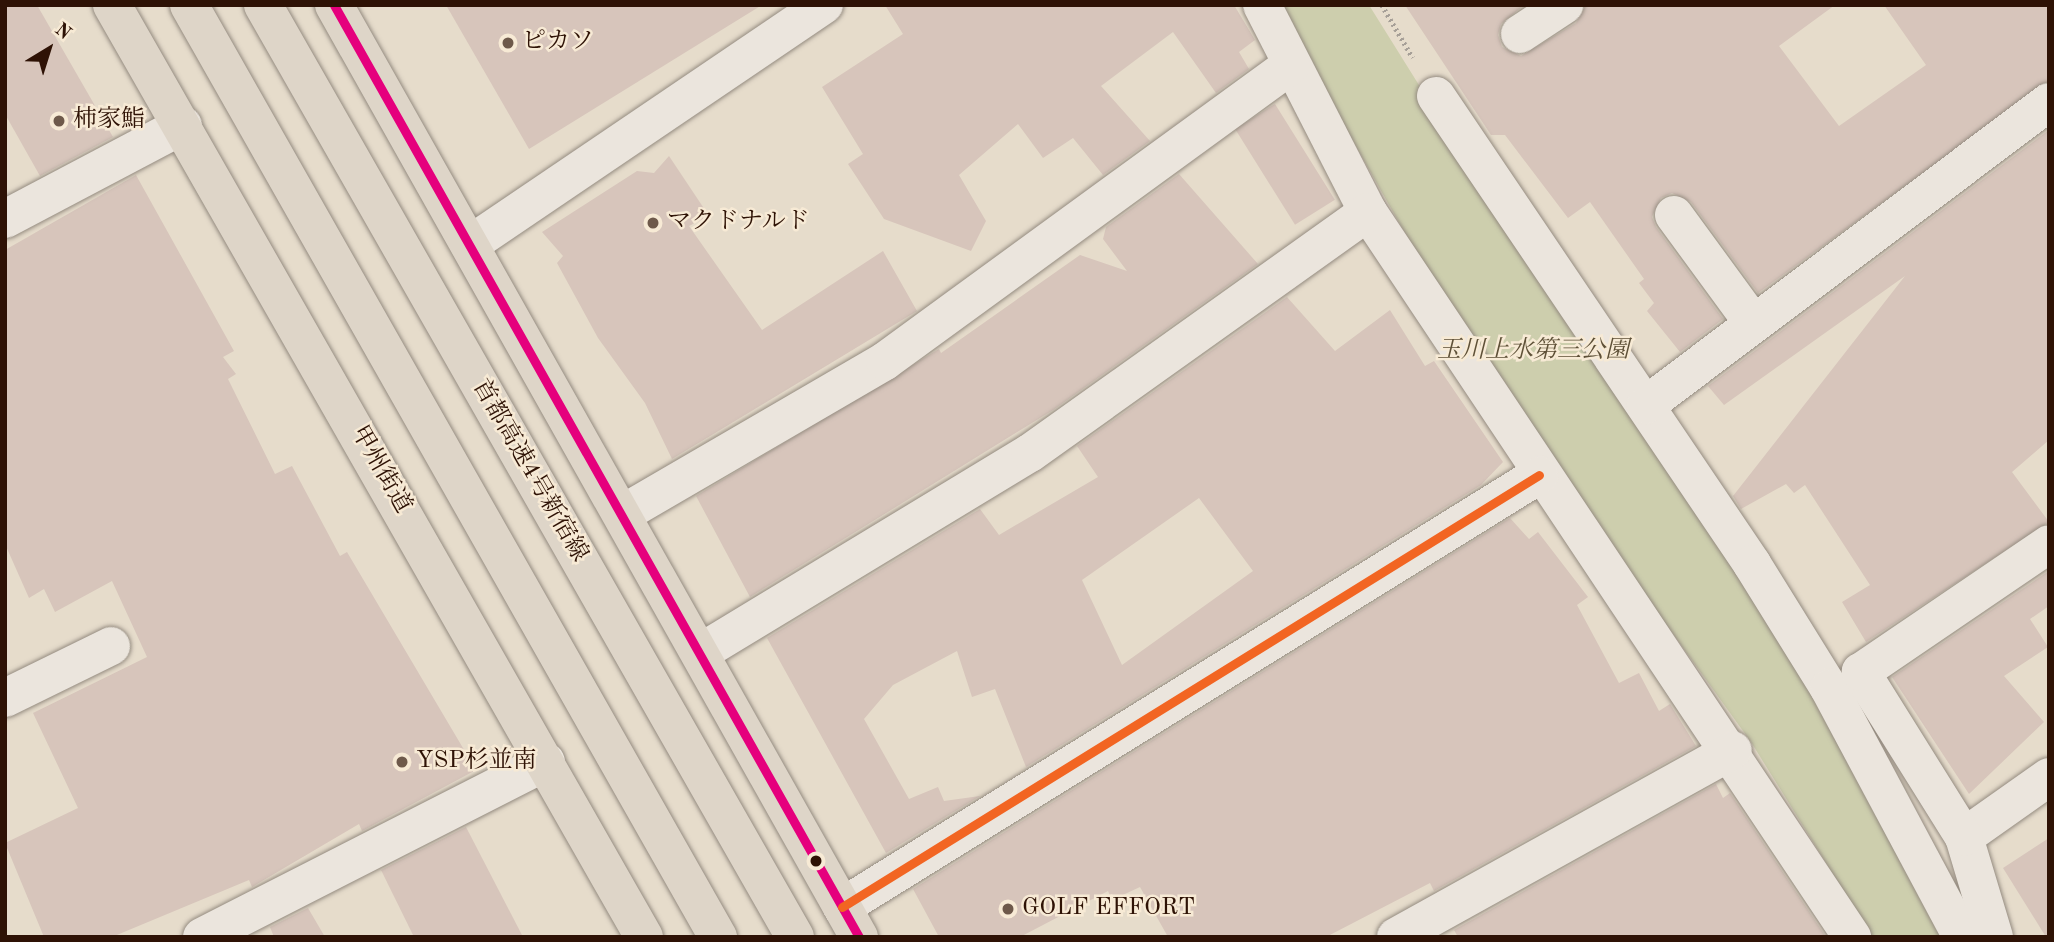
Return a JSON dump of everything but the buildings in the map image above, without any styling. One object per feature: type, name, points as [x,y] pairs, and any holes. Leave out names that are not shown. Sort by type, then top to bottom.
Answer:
[{"type":"highway","name":"甲州街道","points":[[112,5],[183,125],[644,937]]},
{"type":"highway","points":[[189,5],[718,937]]},
{"type":"highway","name":"首都高速4号新宿線","points":[[263,5],[795,937]]},
{"type":"highway","points":[[334,5],[703,651],[850,922]]},
{"type":"street","points":[[472,243],[824,5]]},
{"type":"street","points":[[1262,5],[1368,212],[1539,475],[1733,750],[1852,937]]},
{"type":"street","points":[[1520,34],[1564,5]]},
{"type":"street","points":[[624,513],[885,361],[1292,65]]},
{"type":"street","points":[[1436,96],[1646,405],[1829,688],[1962,937]]},
{"type":"street","points":[[1646,405],[2049,102]]},
{"type":"street","points":[[5,219],[183,125]]},
{"type":"street","points":[[703,651],[1030,453],[1368,212]]},
{"type":"street","points":[[1674,215],[1753,323]]},
{"type":"street","points":[[850,922],[1539,475]]},
{"type":"street","points":[[1994,937],[1964,837],[1861,672],[2049,544]]},
{"type":"street","points":[[5,698],[111,646]]},
{"type":"street","points":[[1396,937],[1733,750]]},
{"type":"street","points":[[202,937],[546,762]]},
{"type":"street","points":[[1964,837],[2049,776]]},
{"type":"path","points":[[1382,5],[1436,96]]},
{"type":"green space","name":"玉川上水第三公園","points":[[1276,5],[1369,5],[1497,210],[1789,636],[1948,937],[1872,937],[1751,742],[1483,371]]},
{"type":"transit line","points":[[334,5],[859,937]]},
{"type":"transit line","points":[[842,907],[1539,475]]},
{"type":"place","name":"ピカソ","points":[[508,43]]},
{"type":"place","name":"柿家鮨","points":[[59,121]]},
{"type":"place","name":"マクドナルド","points":[[653,223]]},
{"type":"place","name":"YSP杉並南","points":[[402,762]]},
{"type":"place","name":"GOLF EFFORT","points":[[1008,909]]}]
